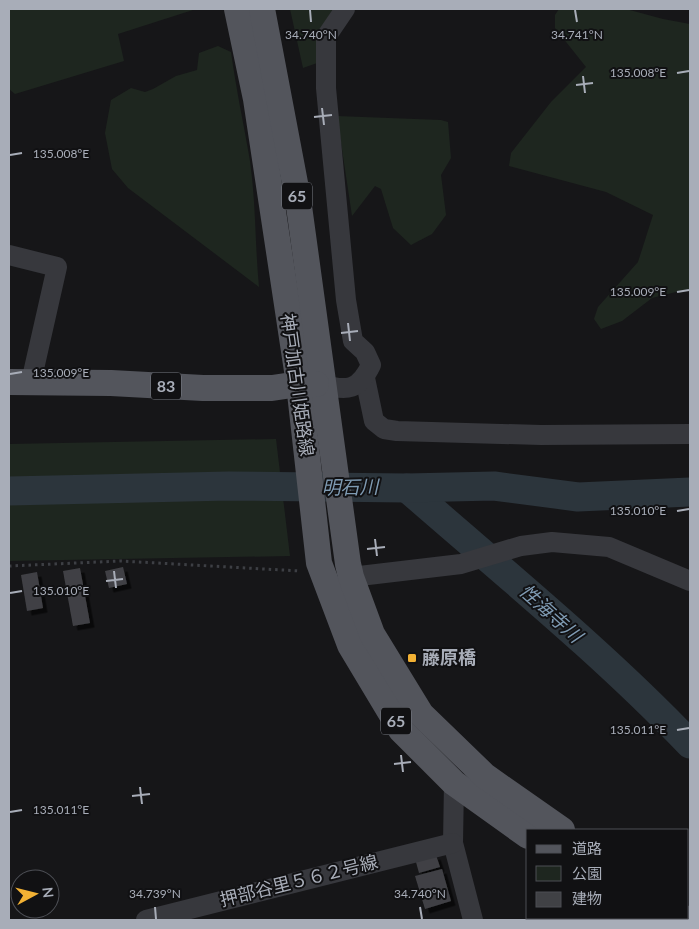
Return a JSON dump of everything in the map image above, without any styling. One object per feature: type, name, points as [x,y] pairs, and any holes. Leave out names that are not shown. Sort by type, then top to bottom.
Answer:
[{"type":"main road","name":"神戸加古川姫路線","points":[[237,9],[310,384],[317,434],[350,571],[372,634],[421,714],[485,776],[561,829]]},
{"type":"main road","name":"神戸加古川姫路線","points":[[262,9],[298,199],[310,384]]},
{"type":"main road","name":"83","points":[[20,382],[111,383],[203,388],[272,388],[310,384]]},
{"type":"main road","name":"神戸加古川姫路線","points":[[317,434],[322,570],[350,644],[401,730],[454,783],[526,835]]},
{"type":"street","points":[[345,9],[326,37],[326,88],[346,300],[353,341],[365,352],[371,365],[365,378],[374,421],[384,429],[397,431],[541,435],[690,434]]},
{"type":"street","points":[[9,255],[58,267],[20,382]]},
{"type":"street","name":"神戸加古川姫路線","points":[[310,384],[340,390],[355,386],[365,378]]},
{"type":"street","points":[[350,571],[461,564],[520,546],[552,542],[609,547],[690,581]]},
{"type":"street","points":[[454,783],[453,843],[473,920]]},
{"type":"street","name":"押部谷里５６２号線","points":[[146,920],[453,843]]},
{"type":"path","points":[[9,566],[121,561],[301,571],[322,570]]},
{"type":"green space","points":[[9,9],[196,9],[118,34],[124,61],[15,94],[9,89]]},
{"type":"green space","points":[[290,9],[333,9],[318,34],[320,62],[303,68]]},
{"type":"green space","points":[[559,9],[626,9],[690,24],[690,290],[652,298],[622,321],[601,329],[594,319],[598,307],[638,262],[653,215],[606,192],[509,166],[511,153],[551,102],[586,67],[555,28],[555,15]]},
{"type":"green space","points":[[218,46],[231,52],[250,161],[259,287],[128,188],[112,169],[105,133],[111,100],[131,88],[145,92],[176,76],[197,70],[199,53]]},
{"type":"green space","points":[[337,116],[441,120],[448,122],[451,158],[441,175],[446,215],[432,234],[411,245],[393,228],[381,189],[375,186],[352,216]]},
{"type":"green space","points":[[276,439],[290,556],[9,561],[9,444]]},
{"type":"building","points":[[123,567],[127,584],[109,588],[105,571]]},
{"type":"building","points":[[80,568],[90,623],[73,626],[63,571]]},
{"type":"building","points":[[37,572],[43,608],[27,611],[21,575]]},
{"type":"building","points":[[436,855],[440,867],[419,873],[416,862]]},
{"type":"building","points":[[442,869],[451,901],[425,909],[415,876]]},
{"type":"waterway","name":"明石川","points":[[9,491],[229,486],[407,488],[494,486],[578,497],[690,492]]},
{"type":"waterway","name":"性海寺川","points":[[407,488],[587,645],[657,710],[690,744]]},
{"type":"place","name":"藤原橋","points":[[412,658]]}]
